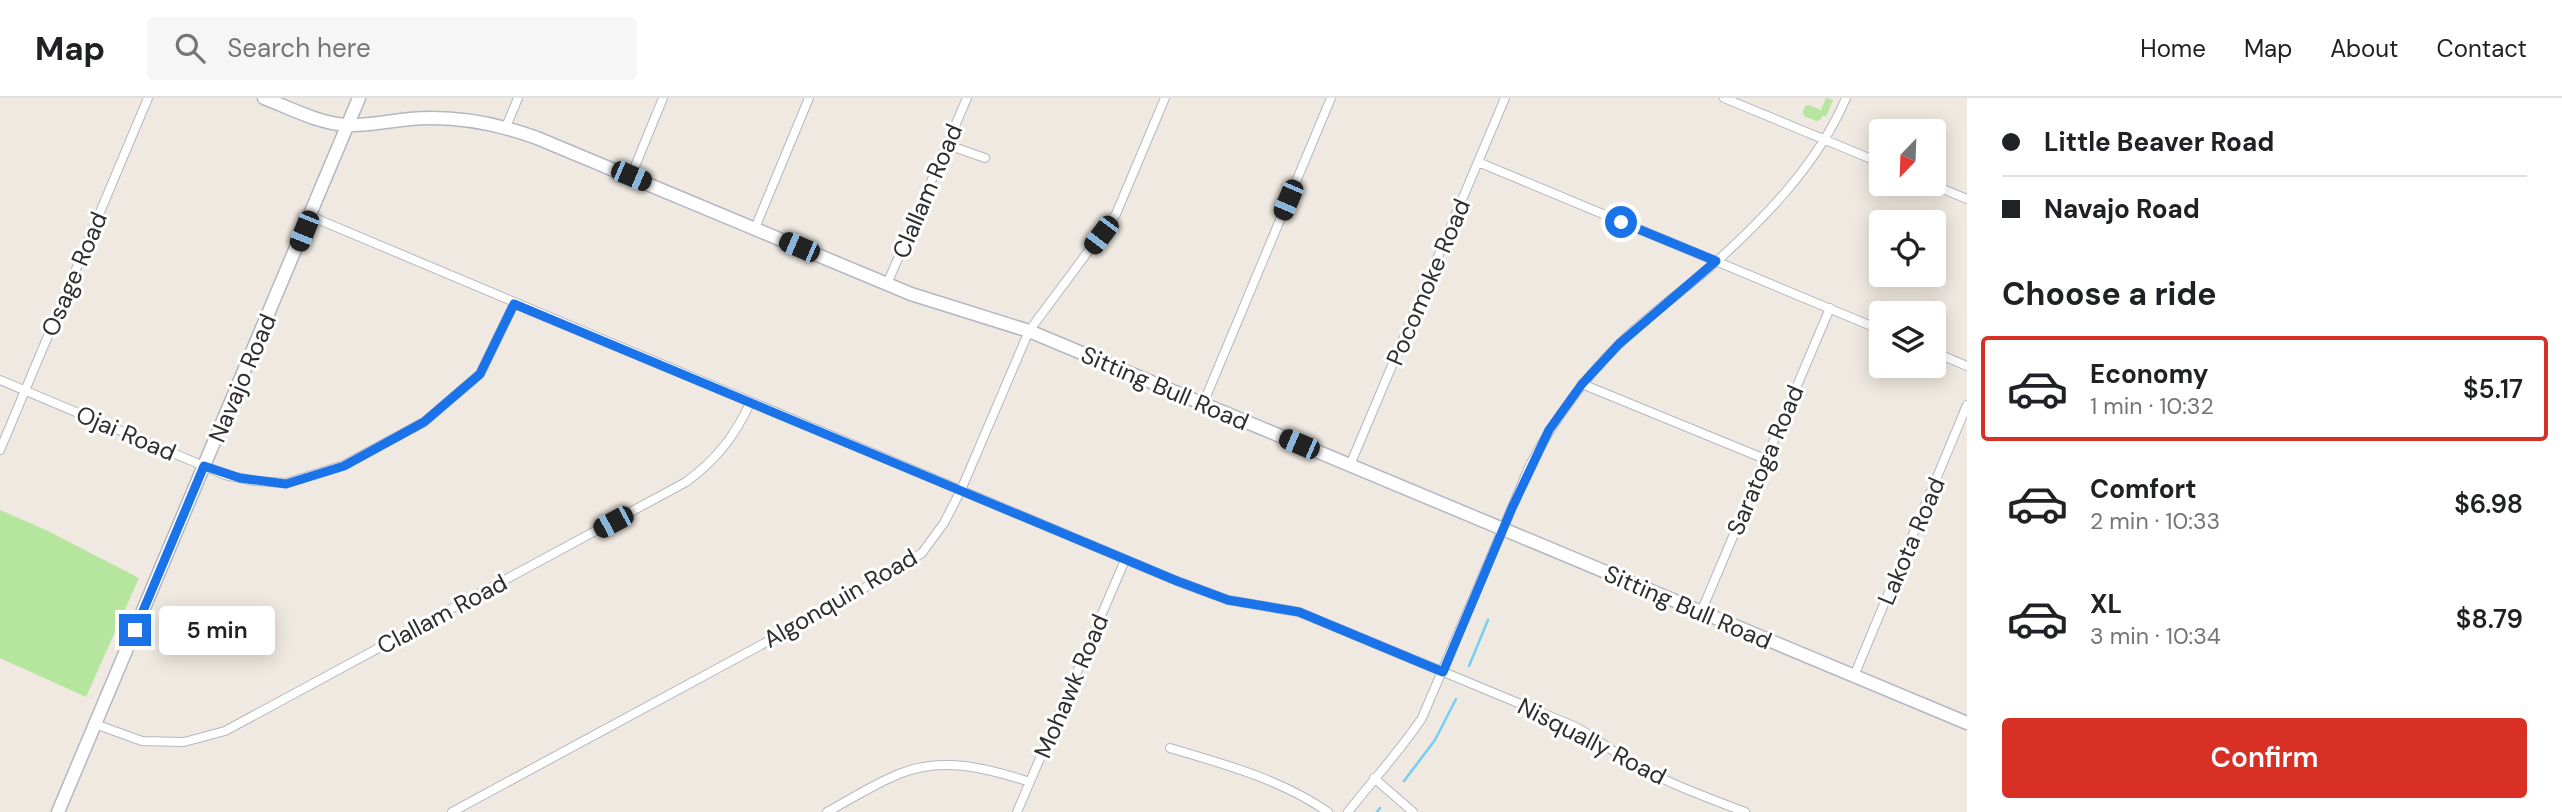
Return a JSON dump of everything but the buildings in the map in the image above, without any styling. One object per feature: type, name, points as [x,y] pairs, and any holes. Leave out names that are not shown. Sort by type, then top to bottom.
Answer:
[{"type":"street","name":"Osage Road","points":[[0,450],[148,98]]},
{"type":"street","points":[[264,98],[330,123],[348,125]]},
{"type":"street","name":"Navajo Road","points":[[58,812],[359,98]]},
{"type":"street","points":[[506,127],[518,98]]},
{"type":"street","points":[[631,176],[663,98]]},
{"type":"street","points":[[755,228],[809,98]]},
{"type":"street","name":"Clallam Road","points":[[887,284],[967,98]]},
{"type":"street","name":"Algonquin Road","points":[[452,812],[848,598],[922,553],[944,523],[961,490],[1029,331],[1116,214],[1165,98]]},
{"type":"street","points":[[1203,404],[1331,98]]},
{"type":"street","name":"Pocomoke Road","points":[[1350,465],[1505,98]]},
{"type":"street","points":[[1724,98],[1869,158]]},
{"type":"street","points":[[1348,812],[1403,746],[1422,718],[1502,529],[1549,430],[1582,384],[1628,336],[1716,261],[1788,190],[1825,139],[1846,98]]},
{"type":"street","name":"Sitting Bull Road","points":[[348,125],[444,118],[506,127],[631,176],[887,284],[1029,331],[1967,723]]},
{"type":"street","points":[[948,145],[985,158]]},
{"type":"street","points":[[1478,162],[1869,325]]},
{"type":"street","points":[[1946,190],[1967,199]]},
{"type":"street","name":"Nisqually Road","points":[[310,216],[1125,560],[1228,600],[1299,612],[1576,727],[1651,772],[1739,811]]},
{"type":"street","name":"Ojai Road","points":[[0,380],[225,475],[286,484],[344,466],[424,422],[480,374],[514,304]]},
{"type":"street","name":"Saratoga Road","points":[[1701,612],[1830,308]]},
{"type":"street","points":[[1946,357],[1967,366]]},
{"type":"street","points":[[1582,384],[1765,459]]},
{"type":"street","name":"Clallam Road","points":[[96,723],[142,741],[184,742],[225,731],[686,482],[708,466],[726,445],[740,425],[750,403]]},
{"type":"street","name":"Lakota Road","points":[[1854,676],[1967,405]]},
{"type":"street","name":"Mohawk Road","points":[[1017,812],[1125,560]]},
{"type":"street","points":[[1170,747],[1249,772],[1300,795],[1328,812]]},
{"type":"street","points":[[827,812],[900,773],[927,767],[957,764],[989,769],[1030,782]]},
{"type":"street","points":[[1374,778],[1413,812]]},
{"type":"green space","points":[[1826,98],[1833,100],[1826,117],[1823,115],[1816,121],[1804,116],[1805,106],[1821,110]]},
{"type":"green space","points":[[0,510],[46,530],[139,578],[86,697],[0,658]]},
{"type":"waterway","points":[[1469,666],[1488,620]]},
{"type":"waterway","points":[[1404,781],[1435,740],[1456,699]]},
{"type":"waterway","points":[[1377,812],[1380,808]]},
{"type":"route","points":[[135,630],[204,466],[225,475],[286,484],[344,466],[424,422],[480,374],[514,304],[1177,581],[1228,600],[1299,612],[1443,672],[1512,508],[1549,430],[1582,384],[1619,344],[1716,261],[1621,222]]}]
